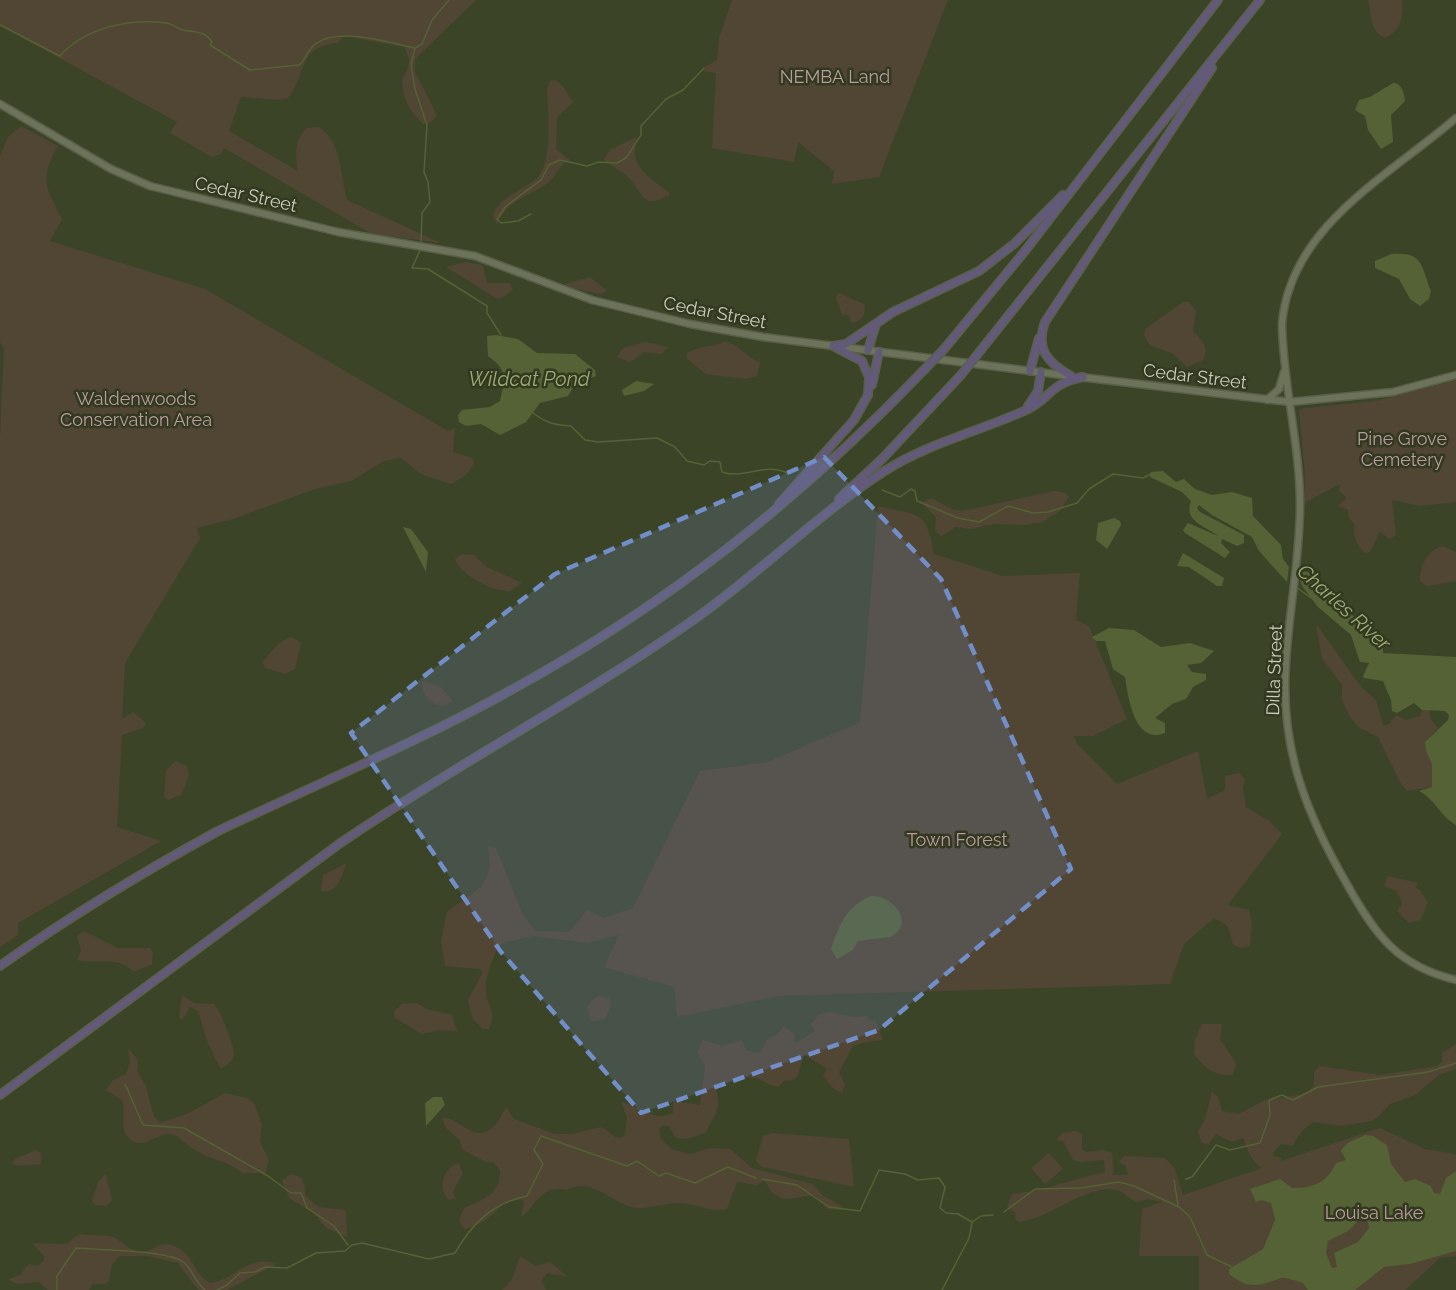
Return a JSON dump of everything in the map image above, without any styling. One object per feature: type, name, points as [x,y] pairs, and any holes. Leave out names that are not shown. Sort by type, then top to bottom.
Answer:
[{"type":"highway","points":[[0,966],[109,892],[208,836],[453,720],[561,662],[671,591],[759,525],[809,484],[945,348],[1218,0]]},
{"type":"highway","points":[[790,543],[884,458],[961,375],[1260,0]]},
{"type":"highway","points":[[1030,371],[1049,312],[1242,24]]},
{"type":"highway","points":[[833,346],[852,341],[880,320],[960,281],[994,261],[1033,226],[1089,167]]},
{"type":"highway","points":[[868,350],[871,334],[880,320]]},
{"type":"highway","points":[[1041,331],[1042,347],[1046,359],[1071,376]]},
{"type":"highway","points":[[833,346],[862,361],[868,373],[869,393]]},
{"type":"highway","points":[[759,525],[854,420],[869,393],[879,352]]},
{"type":"highway","points":[[1019,413],[1037,393],[1041,372]]},
{"type":"highway","points":[[0,1095],[339,844],[396,806],[620,670],[692,622],[868,482],[900,462],[1034,406],[1059,384],[1083,377]]},
{"type":"main road","name":"Cedar Street","points":[[0,104],[111,169],[150,186],[338,231],[482,258],[568,293],[609,305],[751,335],[1290,402],[1393,392],[1456,375]]},
{"type":"main road","name":"Dilla Street","points":[[1456,118],[1355,198],[1312,244],[1294,278],[1282,324],[1300,496],[1285,672],[1286,713],[1293,763],[1314,824],[1362,912],[1378,934],[1414,966],[1456,980]]},
{"type":"main road","points":[[1267,400],[1279,389],[1285,365]]},
{"type":"highlighted area","points":[[824,457],[941,579],[1071,869],[879,1030],[641,1113],[501,952],[351,733],[555,574]]},
{"type":"green space","points":[[0,0],[476,0],[415,59],[415,72],[436,113],[430,123],[423,124],[410,109],[405,98],[402,79],[408,69],[409,58],[404,47],[344,36],[338,43],[325,45],[309,56],[288,98],[279,100],[241,97],[229,131],[298,171],[296,153],[300,138],[307,128],[319,127],[333,142],[337,151],[347,200],[441,243],[372,234],[224,148],[221,154],[212,157],[170,133],[177,122],[0,26]]},
{"type":"green space","name":"NEMBA Land","points":[[732,0],[948,0],[879,177],[832,184],[834,171],[798,142],[794,162],[712,148],[716,73],[703,71],[706,66],[717,60],[719,38]]},
{"type":"green space","points":[[1368,0],[1402,0],[1400,23],[1394,32],[1385,38],[1374,27]]},
{"type":"green space","points":[[555,80],[562,85],[573,102],[557,117],[556,149],[570,160],[548,183],[513,204],[501,216],[497,224],[494,217],[495,210],[508,197],[538,177],[543,169],[548,148],[547,89],[550,81]]},
{"type":"green space","name":"Waldenwoods Conservation Area","points":[[21,126],[58,146],[48,167],[46,183],[62,219],[50,241],[205,289],[448,431],[455,428],[453,452],[472,458],[474,463],[466,475],[451,484],[421,474],[401,458],[384,461],[351,481],[315,489],[233,519],[197,528],[200,538],[125,663],[122,719],[133,712],[146,723],[143,728],[122,735],[117,827],[161,841],[18,923],[18,935],[0,947],[0,437],[4,348],[0,342],[0,156],[8,137]]},
{"type":"green space","points":[[636,137],[635,157],[640,168],[669,192],[669,195],[653,201],[644,198],[628,177],[604,160],[610,150]]},
{"type":"green space","points":[[466,262],[483,265],[487,283],[510,283],[513,290],[501,298],[496,298],[446,267]]},
{"type":"green space","points":[[590,277],[606,290],[602,294],[572,288],[565,284]]},
{"type":"green space","points":[[838,293],[864,304],[865,311],[860,320],[851,323],[849,316],[842,314],[836,298]]},
{"type":"green space","points":[[1183,302],[1189,302],[1196,311],[1193,331],[1205,347],[1203,360],[1187,367],[1174,354],[1150,345],[1144,335],[1145,329]]},
{"type":"green space","points":[[646,342],[668,347],[661,354],[644,352],[630,362],[617,357],[623,348]]},
{"type":"green space","points":[[725,342],[734,345],[760,362],[757,376],[746,379],[706,374],[687,359],[687,353],[691,351]]},
{"type":"green space","name":"Pine Grove Cemetery","points":[[1456,380],[1456,502],[1420,506],[1392,500],[1396,535],[1390,539],[1380,532],[1371,550],[1366,554],[1356,540],[1355,525],[1349,518],[1348,510],[1338,506],[1347,498],[1339,491],[1340,484],[1304,503],[1305,473],[1299,411],[1304,408],[1376,401]]},
{"type":"green space","points":[[1054,491],[1065,493],[1069,497],[1060,511],[1042,522],[1025,525],[993,524],[970,529],[956,527],[941,536],[935,531],[936,517],[922,503],[931,498],[954,510],[963,511]]},
{"type":"green space","name":"Town Forest","points":[[878,506],[912,514],[924,521],[934,554],[1003,576],[1080,573],[1076,620],[1089,626],[1127,719],[1093,736],[1074,736],[1077,744],[1117,784],[1198,751],[1207,799],[1225,790],[1225,776],[1239,773],[1245,779],[1243,788],[1246,807],[1269,821],[1282,834],[1228,905],[1249,910],[1252,924],[1250,946],[1241,948],[1233,945],[1228,926],[1214,918],[1184,944],[1170,984],[779,996],[677,1017],[674,987],[604,967],[619,935],[588,943],[533,936],[502,943],[495,953],[486,987],[492,1018],[489,1029],[483,1029],[472,1018],[468,1000],[483,972],[479,969],[445,966],[441,941],[447,912],[477,890],[486,878],[490,868],[488,847],[496,848],[523,915],[536,931],[569,932],[587,910],[603,918],[633,908],[700,771],[768,762],[860,722]]},
{"type":"green space","points":[[1442,546],[1456,552],[1456,581],[1427,586],[1420,581],[1421,569],[1428,555]]},
{"type":"green space","points":[[462,554],[474,555],[487,567],[522,583],[510,591],[487,586],[463,571],[458,565],[455,559]]},
{"type":"green space","points":[[1316,624],[1361,687],[1376,700],[1383,725],[1388,725],[1396,715],[1406,720],[1420,716],[1422,710],[1429,710],[1431,719],[1438,728],[1427,740],[1426,751],[1432,761],[1433,787],[1407,791],[1400,782],[1378,737],[1358,727],[1349,715],[1342,699],[1342,685],[1322,658]]},
{"type":"green space","points":[[292,637],[301,643],[295,669],[285,674],[265,668],[263,663],[272,651],[284,640]]},
{"type":"green space","points":[[422,681],[440,686],[453,701],[443,706],[434,704],[425,694]]},
{"type":"green space","points":[[176,761],[187,766],[189,775],[181,795],[168,800],[164,797],[166,770]]},
{"type":"green space","points":[[347,863],[336,887],[332,890],[321,891],[323,875]]},
{"type":"green space","points":[[1388,876],[1418,883],[1415,888],[1420,890],[1428,903],[1420,920],[1409,923],[1397,911],[1402,903],[1397,891],[1384,886]]},
{"type":"green space","points":[[84,931],[118,948],[150,948],[153,952],[152,964],[134,972],[114,962],[77,960],[81,950],[77,936]]},
{"type":"green space","points":[[182,995],[194,1003],[214,1004],[220,1013],[234,1050],[231,1061],[221,1069],[208,1043],[198,1011],[190,1007],[183,1019],[179,1018]]},
{"type":"green space","points":[[598,996],[609,998],[611,1006],[605,1019],[591,1022],[587,1008]]},
{"type":"green space","points":[[417,1003],[427,1009],[452,1015],[457,1031],[439,1030],[422,1034],[395,1018],[394,1012],[402,1004]]},
{"type":"green space","points":[[832,1012],[852,1017],[866,1016],[870,1021],[876,1021],[883,1040],[853,1046],[839,1072],[845,1085],[842,1093],[834,1089],[823,1076],[827,1069],[804,1054],[798,1076],[790,1081],[785,1080],[779,1086],[772,1086],[755,1078],[743,1078],[726,1083],[716,1090],[718,1103],[716,1113],[706,1133],[687,1139],[676,1138],[668,1126],[662,1126],[659,1130],[661,1139],[671,1149],[690,1154],[710,1148],[730,1149],[752,1168],[813,1184],[822,1195],[842,1206],[841,1210],[827,1209],[816,1196],[783,1198],[773,1193],[764,1181],[756,1185],[737,1182],[727,1209],[721,1210],[681,1203],[636,1208],[585,1186],[546,1192],[521,1217],[524,1202],[521,1199],[504,1203],[475,1226],[464,1229],[459,1221],[464,1208],[484,1199],[494,1191],[500,1170],[494,1163],[484,1161],[463,1150],[459,1140],[446,1128],[442,1118],[455,1121],[478,1133],[485,1132],[497,1123],[506,1107],[514,1119],[555,1134],[572,1134],[601,1127],[618,1138],[625,1135],[627,1117],[621,1102],[659,1116],[673,1113],[673,1102],[675,1101],[700,1105],[705,1067],[697,1052],[703,1040],[722,1046],[742,1040],[746,1050],[760,1053],[768,1038],[776,1035],[784,1026],[794,1034],[795,1042],[798,1042],[815,1031],[810,1025],[820,1014]]},
{"type":"green space","points":[[1202,1024],[1222,1024],[1220,1039],[1236,1063],[1233,1074],[1222,1075],[1211,1071],[1194,1054],[1195,1040]]},
{"type":"green space","name":"Louisa Lake","points":[[1456,1044],[1456,1069],[1439,1075],[1415,1095],[1390,1104],[1378,1117],[1371,1121],[1342,1126],[1313,1122],[1302,1131],[1292,1146],[1281,1144],[1273,1152],[1273,1156],[1281,1158],[1281,1161],[1380,1128],[1425,1149],[1456,1154],[1456,1256],[1440,1258],[1405,1290],[1199,1290],[1199,1256],[1139,1256],[1142,1209],[1162,1202],[1149,1199],[1137,1202],[1120,1191],[1105,1190],[1080,1197],[1031,1220],[1019,1222],[1015,1218],[1016,1213],[1007,1207],[1012,1194],[1105,1172],[1104,1160],[1081,1162],[1073,1160],[1064,1142],[1056,1140],[1062,1133],[1076,1131],[1082,1134],[1082,1149],[1086,1152],[1103,1150],[1112,1153],[1114,1175],[1128,1175],[1126,1166],[1119,1162],[1124,1156],[1165,1158],[1175,1169],[1183,1195],[1262,1168],[1253,1159],[1243,1138],[1232,1142],[1216,1134],[1208,1145],[1201,1142],[1198,1131],[1205,1117],[1212,1091],[1218,1097],[1222,1111],[1239,1114],[1265,1100],[1305,1094],[1314,1086],[1314,1072],[1320,1066],[1380,1075],[1437,1066],[1442,1062],[1442,1053]]},
{"type":"green space","points":[[128,1048],[138,1060],[137,1071],[146,1086],[154,1117],[160,1123],[187,1114],[225,1093],[247,1098],[254,1103],[262,1125],[260,1142],[269,1160],[265,1173],[242,1173],[230,1165],[198,1152],[179,1138],[169,1134],[142,1143],[132,1141],[124,1128],[122,1100],[106,1090],[113,1080],[126,1074],[130,1063]]},
{"type":"green space","points":[[773,1133],[849,1139],[854,1187],[762,1167],[756,1161],[763,1136]]},
{"type":"green space","points":[[36,1150],[41,1153],[41,1164],[17,1166],[12,1163],[15,1159]]},
{"type":"green space","points":[[1049,1153],[1063,1169],[1045,1184],[1031,1168]]},
{"type":"green space","points":[[458,1163],[463,1173],[453,1191],[455,1199],[449,1200],[443,1190],[443,1179],[449,1169]]},
{"type":"green space","points":[[106,1174],[112,1200],[106,1206],[95,1205],[92,1201],[98,1182]]},
{"type":"green space","points":[[289,1175],[300,1178],[304,1183],[305,1195],[316,1205],[346,1211],[347,1237],[326,1228],[313,1212],[290,1199],[282,1181]]},
{"type":"green space","points":[[80,1234],[113,1237],[137,1251],[167,1244],[173,1245],[185,1252],[201,1276],[210,1283],[219,1281],[249,1264],[266,1262],[276,1264],[227,1290],[198,1290],[178,1263],[147,1256],[120,1256],[112,1264],[109,1281],[105,1284],[93,1284],[89,1290],[48,1290],[39,1282],[19,1284],[9,1279],[20,1275],[29,1264],[37,1266],[44,1261],[44,1256],[32,1243],[66,1244]]},
{"type":"green space","points":[[520,1256],[536,1266],[550,1262],[568,1277],[547,1273],[542,1281],[546,1290],[502,1290],[512,1280]]},
{"type":"water","points":[[1393,83],[1400,87],[1405,101],[1391,115],[1393,142],[1381,149],[1368,130],[1365,116],[1355,110],[1359,100],[1370,97]]},
{"type":"water","points":[[1391,254],[1410,255],[1420,262],[1431,291],[1429,299],[1420,306],[1410,299],[1399,279],[1375,268],[1375,261]]},
{"type":"water","name":"Wildcat Pond","points":[[496,335],[518,339],[537,353],[575,354],[595,370],[596,376],[575,384],[568,396],[540,403],[526,422],[500,435],[481,424],[466,426],[459,422],[458,415],[462,410],[490,407],[500,401],[504,380],[502,370],[488,356],[487,336]]},
{"type":"water","points":[[636,381],[654,384],[644,391],[624,396],[622,390]]},
{"type":"water","points":[[1163,471],[1176,482],[1184,479],[1195,489],[1212,495],[1232,492],[1252,498],[1253,516],[1281,545],[1283,559],[1289,567],[1287,582],[1259,551],[1252,537],[1212,515],[1199,505],[1197,508],[1200,512],[1244,535],[1244,543],[1237,546],[1222,539],[1221,543],[1230,552],[1225,558],[1185,533],[1183,530],[1188,523],[1218,536],[1193,519],[1189,508],[1191,501],[1182,492],[1150,477],[1151,472]]},
{"type":"water","points":[[1114,518],[1120,521],[1121,525],[1107,549],[1096,540],[1098,523]]},
{"type":"water","points":[[403,527],[411,529],[428,552],[426,572]]},
{"type":"water","points":[[1183,553],[1224,578],[1222,586],[1217,586],[1189,567],[1177,566]]},
{"type":"water","points":[[1302,571],[1311,573],[1322,586],[1335,593],[1338,604],[1344,610],[1383,636],[1383,653],[1456,657],[1456,825],[1425,794],[1419,791],[1432,787],[1432,764],[1425,742],[1448,720],[1449,715],[1445,711],[1422,710],[1414,703],[1397,713],[1392,711],[1391,700],[1383,681],[1364,678],[1369,663],[1360,662],[1351,635],[1318,607],[1302,586],[1299,576]]},
{"type":"water","points":[[1109,628],[1134,630],[1161,647],[1190,643],[1214,651],[1201,663],[1187,665],[1192,672],[1206,674],[1206,680],[1193,687],[1186,699],[1172,704],[1155,718],[1165,723],[1165,733],[1155,735],[1146,732],[1134,717],[1125,677],[1113,669],[1105,641],[1096,641],[1092,637]]},
{"type":"water","points":[[871,896],[887,900],[894,905],[901,918],[898,932],[890,937],[858,941],[853,950],[837,959],[831,949],[841,925],[855,905]]},
{"type":"water","points":[[433,1097],[442,1097],[445,1105],[426,1126],[425,1103]]},
{"type":"water","name":"Louisa Lake","points":[[1365,1135],[1373,1136],[1387,1145],[1391,1164],[1405,1182],[1415,1179],[1431,1186],[1434,1193],[1440,1194],[1446,1178],[1456,1171],[1456,1251],[1410,1264],[1384,1267],[1355,1290],[1308,1290],[1303,1283],[1283,1278],[1254,1285],[1229,1274],[1229,1269],[1263,1249],[1275,1220],[1271,1203],[1262,1200],[1256,1202],[1250,1189],[1280,1179],[1292,1188],[1319,1183],[1324,1180],[1336,1163],[1346,1160],[1341,1151],[1343,1148]],"holes":[[[1360,1219],[1368,1222],[1369,1228],[1358,1242],[1334,1253],[1337,1267],[1332,1268],[1326,1253],[1328,1241],[1348,1231]]]},
{"type":"waterway","points":[[415,48],[422,44],[432,20],[449,0]]},
{"type":"waterway","name":"Charles River","points":[[0,25],[60,56],[82,38],[108,27],[138,22],[166,23],[183,30],[203,34],[212,42],[210,45],[250,70],[299,65],[313,46],[335,37],[363,37],[415,48],[411,65],[415,89],[427,125],[424,172],[428,182],[430,202],[422,213],[421,244]]},
{"type":"waterway","points":[[531,214],[518,221],[501,223],[497,219],[506,206],[541,180],[549,165],[560,160],[587,166],[599,162],[617,163],[626,158],[641,135],[641,126],[666,99],[683,90],[704,68]]},
{"type":"waterway","name":"Charles River","points":[[421,248],[412,268],[428,269],[487,306],[487,313],[501,335]]},
{"type":"waterway","name":"Charles River","points":[[532,412],[550,423],[571,426],[585,440],[598,442],[657,438],[675,447],[687,461],[704,465],[710,461],[720,462],[722,472],[738,474],[770,469],[787,473]]},
{"type":"waterway","name":"Charles River","points":[[882,490],[900,497],[911,489],[915,491],[917,501],[958,518],[979,522],[1008,506],[1033,513],[1048,512],[1077,503],[1089,489],[1113,474],[1143,478],[1151,474]]},
{"type":"waterway","name":"Charles River","points":[[1296,587],[1314,600]]},
{"type":"waterway","points":[[1186,1179],[1192,1177],[1216,1145],[1230,1150],[1260,1143],[1270,1115],[1269,1100],[1282,1095],[1293,1100],[1318,1087],[1428,1072],[1456,1063]]},
{"type":"waterway","points":[[125,1084],[143,1125],[184,1128],[268,1176],[291,1193],[301,1193],[307,1208],[334,1226],[348,1245]]},
{"type":"waterway","points":[[217,1290],[227,1285],[240,1273],[255,1272],[265,1267],[287,1268],[316,1253],[345,1251],[352,1245],[362,1243],[429,1259],[455,1253],[469,1232],[485,1216],[504,1204],[527,1196],[543,1164],[534,1150],[541,1136],[627,1166],[637,1161],[659,1176],[666,1173],[695,1183],[728,1167],[756,1178]]},
{"type":"waterway","points":[[762,1179],[797,1185],[829,1207],[860,1211],[879,1170],[905,1174],[918,1180],[939,1178],[945,1187],[940,1208],[946,1213],[958,1214],[972,1222],[981,1216],[993,1215]]},
{"type":"waterway","points":[[1174,1180],[1178,1205]]},
{"type":"waterway","points":[[1004,1212],[1035,1189],[1081,1188],[1119,1182],[1134,1186],[1179,1207],[1190,1217],[1207,1255],[1232,1267]]},
{"type":"waterway","points":[[942,1290],[969,1238],[972,1223]]},
{"type":"waterway","points":[[57,1290],[57,1276],[76,1248],[173,1257],[185,1264],[205,1290]]}]
